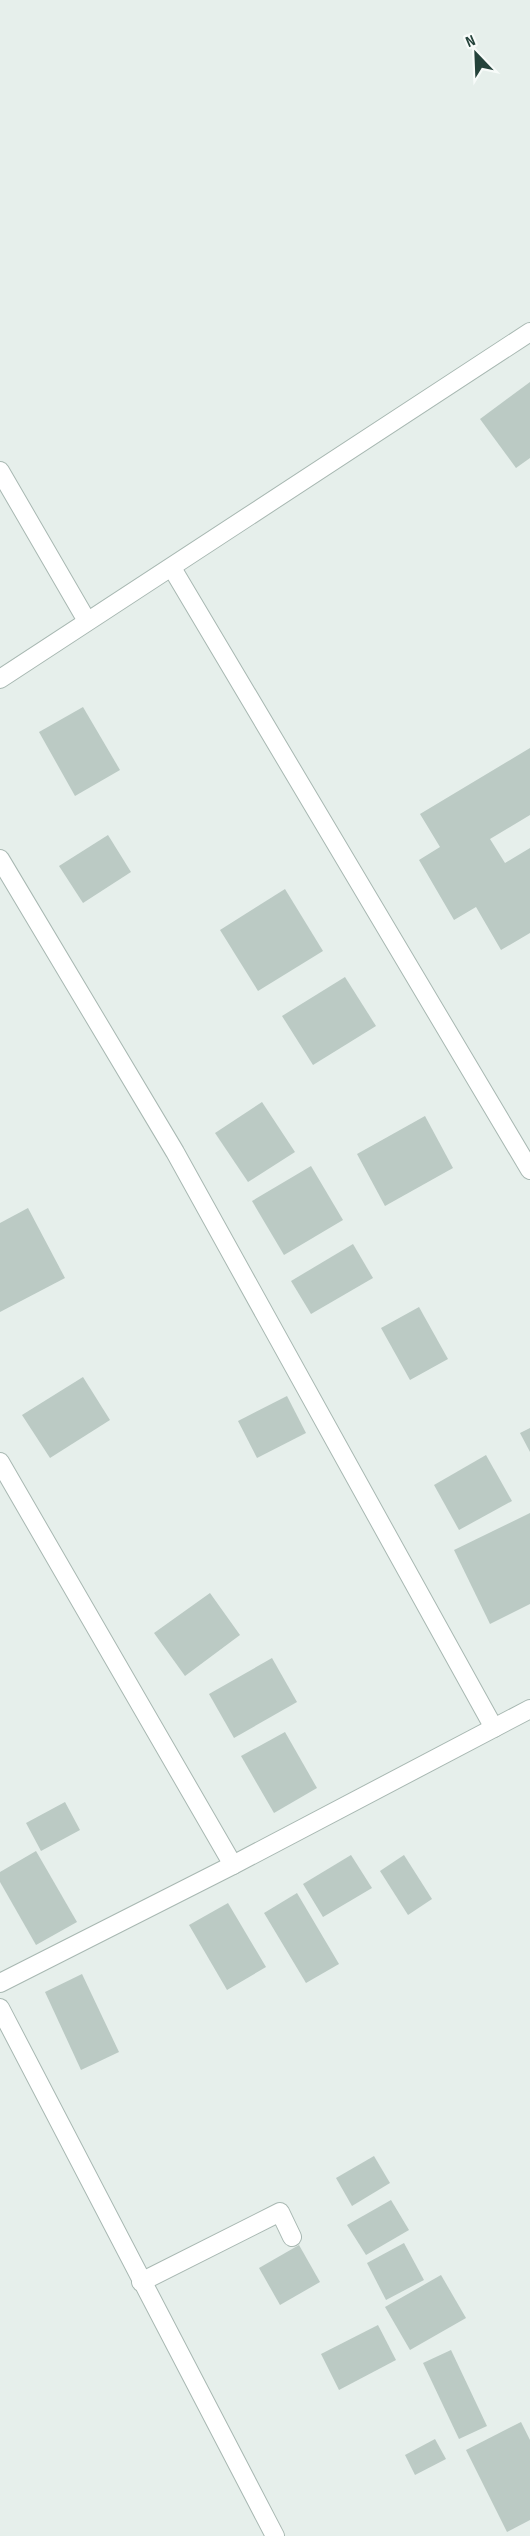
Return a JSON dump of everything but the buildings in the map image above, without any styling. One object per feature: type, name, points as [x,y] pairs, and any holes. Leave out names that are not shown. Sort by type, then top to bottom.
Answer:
[{"type":"street","points":[[0,679],[530,332]]},
{"type":"street","points":[[0,471],[87,621]]},
{"type":"street","points":[[172,568],[530,1170]]},
{"type":"street","points":[[0,859],[175,1152],[494,1728]]},
{"type":"street","points":[[0,1462],[233,1865]]},
{"type":"street","points":[[0,1983],[233,1865],[530,1709]]},
{"type":"street","points":[[0,2008],[275,2536]]},
{"type":"street","points":[[141,2282],[280,2212],[292,2237]]}]
